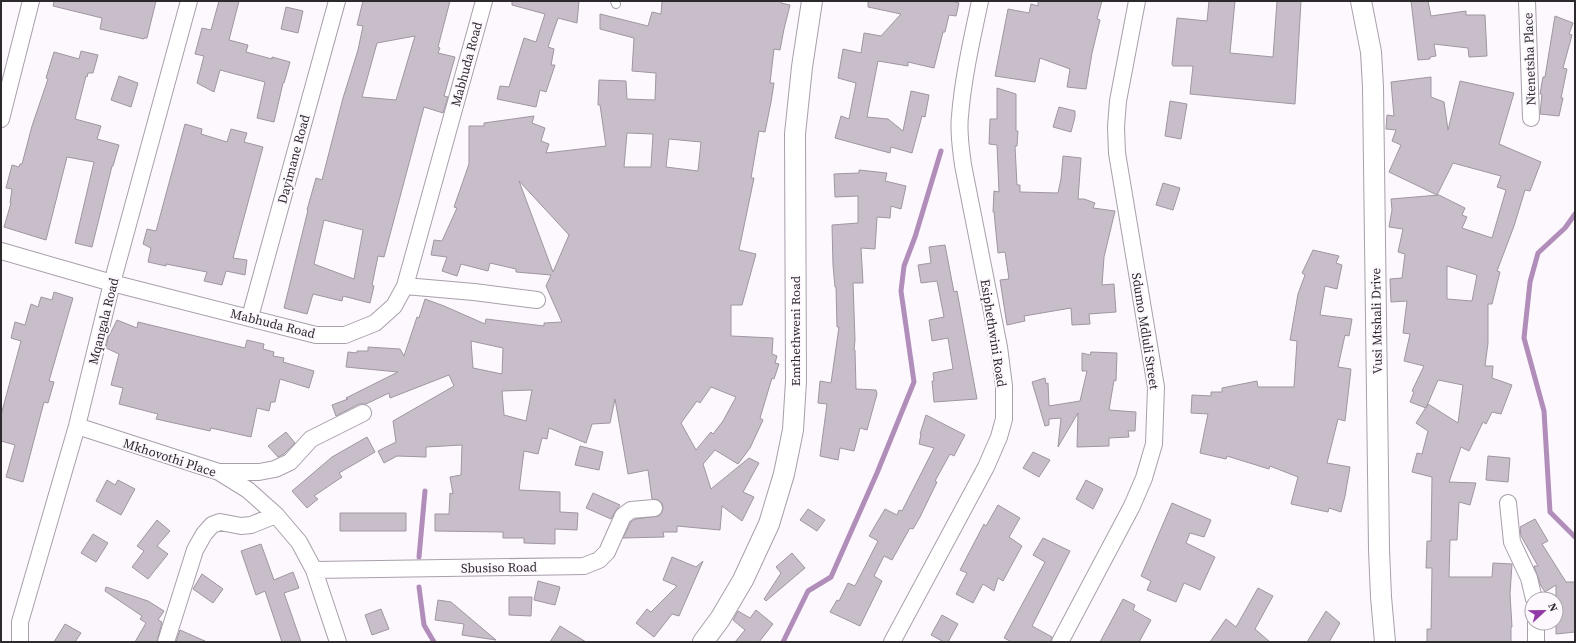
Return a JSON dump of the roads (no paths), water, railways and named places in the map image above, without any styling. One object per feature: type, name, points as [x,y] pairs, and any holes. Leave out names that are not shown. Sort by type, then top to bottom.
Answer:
[{"type":"street","points":[[1,119],[31,1]]},
{"type":"street","name":"Mqangala Road","points":[[20,642],[20,622],[77,426],[112,283],[189,1]]},
{"type":"street","name":"Dayimane Road","points":[[250,317],[337,1]]},
{"type":"street","name":"Mabhuda Road","points":[[1,251],[112,283],[316,335],[345,335],[375,324],[394,306],[405,286],[484,1]]},
{"type":"street","name":"Emthethweni Road","points":[[703,642],[720,619],[744,580],[769,524],[784,474],[793,430],[796,381],[795,134],[802,67],[812,1]]},
{"type":"street","name":"Esiphethwini Road","points":[[892,642],[986,466],[1000,437],[1004,419],[1004,386],[999,347],[963,165],[959,118],[980,1]]},
{"type":"street","name":"Sdumo Mdluli Street","points":[[1060,642],[1132,506],[1144,478],[1154,444],[1156,387],[1117,153],[1116,127],[1118,101],[1138,1]]},
{"type":"street","name":"Vusi Mtshali Drive","points":[[1361,1],[1371,52],[1373,87],[1379,549],[1381,597],[1386,642]]},
{"type":"street","name":"Ntenetsha Place","points":[[1527,1],[1531,118]]},
{"type":"street","points":[[405,286],[474,292],[537,300]]},
{"type":"street","points":[[219,472],[259,472],[275,469],[290,462],[311,439],[363,413]]},
{"type":"street","name":"Mkhovothi Place","points":[[77,426],[219,472],[248,490],[276,516],[298,542],[314,570],[338,642]]},
{"type":"street","points":[[1508,503],[1512,542],[1529,578],[1532,591]]},
{"type":"street","name":"Sbusiso Road","points":[[314,570],[584,566],[599,560],[607,552],[623,516],[630,510],[654,508]]},
{"type":"street","points":[[166,642],[195,550],[204,534],[212,525],[220,522],[241,526],[252,525],[276,516]]},
{"type":"street","points":[[1536,631],[1536,642]]},
{"type":"waterway","points":[[783,642],[808,591],[831,577],[877,473],[914,382],[901,291],[904,266],[915,237],[941,151]]},
{"type":"waterway","points":[[1575,214],[1565,228],[1538,253],[1530,282],[1524,338],[1544,411],[1550,512],[1575,537]]},
{"type":"waterway","points":[[419,557],[425,491]]},
{"type":"waterway","points":[[419,587],[424,625],[434,642]]}]
